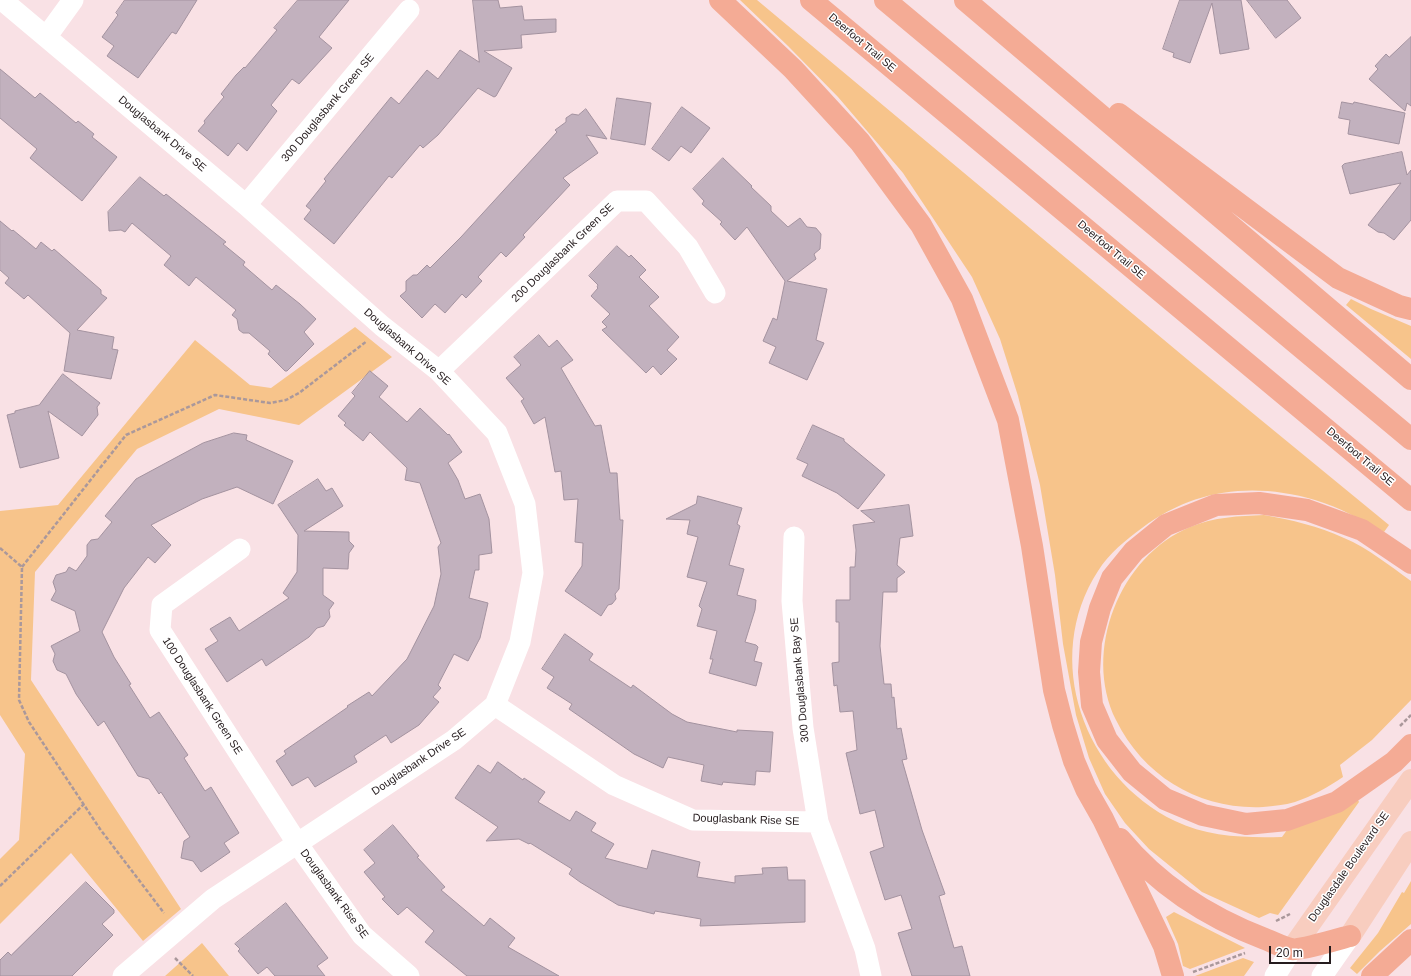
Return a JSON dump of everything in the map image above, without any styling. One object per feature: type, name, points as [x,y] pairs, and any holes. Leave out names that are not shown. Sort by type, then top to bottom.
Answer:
[{"type":"highway","points":[[720,0],[793,69],[860,142],[920,225],[962,299],[1008,420],[1032,546],[1054,690],[1074,761],[1086,789],[1103,818],[1164,946],[1180,975]]},
{"type":"highway","name":"Deerfoot Trail SE","points":[[811,0],[1411,500]]},
{"type":"highway","points":[[885,0],[1411,439]]},
{"type":"highway","points":[[965,0],[1411,379]]},
{"type":"highway","points":[[969,0],[1338,278],[1399,306],[1411,309]]},
{"type":"highway","points":[[1411,563],[1362,530],[1307,510],[1260,503],[1216,505],[1166,525],[1134,551],[1112,578],[1100,608],[1092,635],[1089,672],[1092,705],[1107,740],[1132,772],[1165,799],[1203,815],[1246,824],[1287,820],[1337,802],[1394,762],[1411,745]]},
{"type":"highway","points":[[1103,818],[1131,853],[1159,878],[1197,906],[1250,934],[1292,949],[1350,936]]},
{"type":"highway","points":[[1372,976],[1411,940]]},
{"type":"main road","name":"Douglasdale Boulevard SE","points":[[1292,949],[1411,780]]},
{"type":"main road","points":[[1350,936],[1411,842]]},
{"type":"street","name":"Douglasbank Drive SE","points":[[2,0],[47,36],[246,205],[382,326],[439,372],[497,433],[525,504],[533,573],[520,642],[495,704],[454,740],[214,899],[123,976]]},
{"type":"street","points":[[47,36],[73,0]]},
{"type":"street","name":"300 Douglasbank Green SE","points":[[246,205],[409,10]]},
{"type":"street","name":"200 Douglasbank Green SE","points":[[439,372],[617,201],[646,201],[688,247],[715,293]]},
{"type":"street","name":"300 Douglasbank Bay SE","points":[[794,537],[792,601],[802,712],[818,822]]},
{"type":"street","name":"100 Douglasbank Green SE","points":[[240,549],[162,605],[160,630],[297,843]]},
{"type":"street","name":"Douglasbank Rise SE","points":[[495,704],[614,785],[693,820],[818,822]]},
{"type":"street","points":[[818,822],[865,949],[871,976]]},
{"type":"street","name":"Douglasbank Rise SE","points":[[297,843],[362,935],[409,976]]},
{"type":"street","points":[[1322,976],[1350,936]]},
{"type":"street","name":"Douglasdale Boulevard SE","points":[[1275,976],[1292,949]]},
{"type":"path","points":[[169,936],[166,915],[100,829],[29,722],[18,700],[22,567],[126,435],[215,395],[270,403],[286,400],[299,393],[372,338],[382,326]]},
{"type":"path","points":[[0,548],[22,567]]},
{"type":"path","points":[[0,886],[84,804]]},
{"type":"path","points":[[1180,975],[1252,951]]},
{"type":"shaded area","points":[[740,0],[757,0],[1194,365],[1389,525],[1384,532],[1333,506],[1292,494],[1269,491],[1247,491],[1203,497],[1162,515],[1142,528],[1118,547],[1102,564],[1081,605],[1073,641],[1073,677],[1081,712],[1096,746],[1117,776],[1143,801],[1175,821],[1201,830],[1241,837],[1282,837],[1287,830],[1357,798],[1359,802],[1278,915],[1270,913],[1259,918],[1202,892],[1149,849],[1125,823],[1105,794],[1089,758],[1076,715],[1063,644],[1055,575],[1040,485],[1018,396],[1000,339],[972,277],[903,173],[838,97]]},
{"type":"shaded area","points":[[1351,299],[1411,326],[1411,359],[1346,305]]},
{"type":"shaded area","points":[[355,327],[392,357],[299,425],[219,409],[137,449],[35,572],[31,680],[181,909],[143,941],[71,853],[0,924],[0,859],[19,840],[25,754],[0,715],[0,511],[58,505],[195,340],[250,385],[271,388]]},
{"type":"shaded area","points":[[1264,515],[1305,524],[1353,542],[1387,563],[1411,581],[1411,700],[1372,740],[1340,765],[1343,777],[1320,791],[1295,802],[1263,807],[1217,803],[1196,796],[1176,786],[1158,773],[1142,758],[1128,740],[1116,720],[1107,693],[1103,665],[1106,636],[1114,608],[1127,583],[1144,560],[1165,541],[1190,527],[1217,519]]},
{"type":"shaded area","points":[[1411,881],[1411,924],[1380,951],[1357,974],[1350,968],[1378,933],[1402,892],[1404,893]]},
{"type":"shaded area","points":[[1174,912],[1245,948],[1190,969],[1183,966],[1178,944],[1166,917]]},
{"type":"shaded area","points":[[202,943],[229,976],[165,976]]},
{"type":"shaded area","points":[[1243,958],[1254,962],[1244,976],[1195,976]]},
{"type":"building","points":[[125,0],[197,0],[176,34],[172,32],[138,78],[107,56],[114,46],[102,37],[118,15],[116,13]]},
{"type":"building","points":[[298,0],[349,0],[319,37],[332,48],[299,84],[292,79],[271,105],[277,111],[247,151],[238,143],[228,156],[198,131],[205,123],[204,121],[224,97],[221,94],[236,75],[244,67],[245,68],[277,30],[274,28]]},
{"type":"building","points":[[473,0],[498,0],[500,8],[522,6],[524,20],[556,19],[556,32],[521,35],[522,48],[484,51],[512,68],[496,96],[494,97],[478,88],[438,135],[423,148],[420,145],[392,178],[389,176],[334,244],[304,219],[311,210],[306,206],[326,181],[324,179],[391,97],[399,104],[427,70],[438,79],[460,50],[479,62]]},
{"type":"building","points":[[1180,0],[1241,0],[1249,49],[1220,54],[1212,3],[1190,63],[1173,57],[1174,53],[1163,49]]},
{"type":"building","points":[[1247,0],[1287,0],[1301,18],[1276,38]]},
{"type":"building","points":[[1411,37],[1411,106],[1407,103],[1405,111],[1369,79],[1378,69],[1375,66],[1386,54],[1389,57]]},
{"type":"building","points":[[0,69],[35,98],[40,93],[76,123],[78,121],[94,134],[92,137],[117,157],[82,201],[30,158],[37,149],[0,118]]},
{"type":"building","points":[[617,98],[651,103],[645,145],[611,139]]},
{"type":"building","points":[[1342,102],[1353,104],[1354,102],[1405,113],[1399,144],[1348,134],[1350,120],[1339,118]]},
{"type":"building","points":[[682,107],[710,128],[691,153],[681,146],[669,161],[652,149]]},
{"type":"building","points":[[586,109],[607,139],[586,135],[598,153],[563,178],[570,185],[523,235],[525,237],[506,257],[501,252],[478,277],[482,281],[466,298],[462,294],[445,313],[435,304],[422,318],[400,296],[406,291],[406,281],[413,275],[417,275],[427,265],[430,268],[461,237],[557,132],[555,130],[566,122],[566,118],[572,114],[578,115]]},
{"type":"building","points":[[1402,152],[1407,175],[1411,170],[1411,220],[1394,240],[1368,225],[1401,183],[1350,194],[1342,166],[1344,164]]},
{"type":"building","points":[[723,158],[771,206],[771,211],[788,227],[800,218],[807,227],[816,228],[821,234],[820,249],[814,254],[816,259],[787,281],[827,289],[816,340],[824,343],[807,380],[769,363],[776,347],[763,341],[773,318],[777,320],[785,281],[747,227],[735,240],[720,224],[722,222],[702,204],[704,201],[693,189]]},
{"type":"building","points":[[140,177],[164,196],[166,194],[226,242],[223,244],[245,262],[243,265],[272,290],[276,285],[316,319],[304,332],[314,344],[287,371],[285,371],[268,354],[270,351],[249,333],[243,333],[239,330],[237,319],[232,315],[236,310],[196,277],[189,286],[164,265],[171,256],[132,223],[125,232],[121,230],[109,231],[108,212]]},
{"type":"building","points":[[0,221],[36,249],[41,242],[52,251],[54,249],[101,290],[101,294],[107,298],[77,330],[114,337],[112,349],[118,350],[111,379],[64,371],[70,333],[28,295],[24,299],[5,283],[9,278],[0,270]]},
{"type":"building","points":[[617,246],[629,257],[631,255],[646,270],[639,277],[659,297],[649,306],[679,337],[667,350],[677,359],[661,375],[653,366],[646,373],[602,330],[607,327],[602,322],[610,314],[591,296],[598,288],[598,285],[589,276]]},
{"type":"building","points":[[539,335],[549,347],[557,340],[573,360],[561,368],[595,426],[601,425],[610,473],[617,473],[620,520],[623,520],[619,589],[615,594],[616,599],[612,604],[608,605],[601,616],[565,591],[582,566],[583,543],[575,542],[578,499],[564,500],[561,471],[555,472],[545,417],[534,424],[521,401],[524,399],[506,378],[521,365],[514,357]]},
{"type":"building","points":[[370,371],[388,386],[379,397],[407,422],[420,408],[448,435],[449,434],[462,452],[448,463],[458,480],[465,499],[480,494],[489,519],[492,553],[479,555],[479,570],[475,570],[469,598],[488,603],[480,638],[468,661],[454,654],[438,685],[441,688],[433,697],[439,702],[419,725],[391,743],[386,735],[354,756],[357,762],[315,787],[308,777],[292,786],[276,761],[286,754],[284,751],[348,707],[347,706],[369,692],[372,696],[407,659],[434,606],[441,574],[438,547],[441,543],[420,483],[405,480],[407,468],[370,432],[363,441],[344,425],[346,423],[338,416],[355,396],[352,393]]},
{"type":"building","points":[[63,374],[100,403],[97,407],[98,415],[82,436],[48,411],[59,458],[20,468],[7,415],[15,413],[15,411],[39,405]]},
{"type":"building","points":[[813,425],[844,439],[844,441],[885,475],[858,509],[837,493],[802,476],[808,464],[797,459]]},
{"type":"building","points":[[234,433],[247,435],[246,440],[293,461],[273,504],[237,487],[202,499],[151,525],[171,545],[155,563],[148,557],[124,588],[102,632],[114,657],[131,684],[129,685],[150,718],[159,712],[188,755],[184,758],[205,791],[211,787],[239,833],[224,843],[230,852],[201,872],[193,861],[181,858],[184,841],[190,837],[161,792],[159,794],[149,779],[138,776],[104,721],[98,726],[76,694],[66,674],[57,670],[53,661],[55,654],[51,646],[80,631],[75,611],[51,600],[56,591],[53,582],[56,575],[66,572],[69,567],[76,571],[87,556],[87,545],[91,540],[98,539],[112,522],[105,516],[136,479],[203,443]]},
{"type":"building","points":[[318,479],[326,491],[332,488],[343,506],[304,531],[349,532],[349,541],[354,546],[349,553],[348,569],[323,568],[323,595],[334,603],[329,610],[330,617],[324,626],[317,628],[309,637],[266,666],[262,659],[227,682],[205,649],[218,641],[210,629],[230,617],[239,631],[289,598],[283,593],[297,572],[298,535],[278,505]]},
{"type":"building","points":[[698,496],[742,508],[737,524],[740,526],[729,565],[744,569],[737,595],[756,600],[755,610],[745,642],[758,647],[754,661],[762,663],[756,686],[709,673],[713,659],[710,659],[717,631],[697,626],[702,609],[699,606],[707,582],[687,577],[698,537],[687,534],[690,520],[666,519],[696,504]]},
{"type":"building","points":[[909,505],[913,536],[900,538],[897,565],[905,572],[897,578],[897,592],[883,592],[880,646],[884,684],[891,684],[892,698],[894,697],[897,729],[901,728],[907,759],[902,760],[922,830],[945,894],[939,896],[954,948],[962,946],[970,976],[912,976],[898,933],[912,929],[901,895],[885,900],[870,852],[884,847],[875,810],[860,814],[846,753],[857,750],[853,711],[840,712],[837,685],[834,686],[832,663],[839,662],[839,622],[836,622],[836,600],[850,600],[850,567],[855,567],[856,550],[853,525],[875,522],[861,511]]},
{"type":"building","points":[[565,634],[593,654],[589,660],[631,688],[633,685],[672,714],[687,722],[737,732],[737,730],[773,732],[770,772],[756,771],[755,785],[723,782],[722,785],[701,781],[704,765],[668,757],[663,768],[634,754],[569,709],[572,704],[547,688],[554,677],[542,669]]},
{"type":"building","points":[[498,762],[523,780],[524,778],[545,792],[538,802],[570,821],[576,811],[596,823],[591,831],[614,844],[605,858],[647,869],[652,850],[700,862],[697,877],[735,883],[735,876],[763,874],[762,868],[787,867],[788,880],[805,880],[805,922],[700,926],[701,919],[655,911],[654,914],[618,905],[580,882],[569,874],[572,869],[530,843],[529,844],[519,839],[486,841],[498,827],[455,798],[478,765],[490,773]]},
{"type":"building","points":[[393,825],[419,856],[417,857],[445,887],[441,890],[484,926],[490,918],[515,938],[508,947],[559,976],[467,976],[425,942],[434,931],[407,907],[398,915],[382,899],[385,897],[364,872],[375,863],[364,850]]},
{"type":"building","points":[[86,882],[114,910],[114,913],[102,924],[113,935],[72,976],[0,976],[0,960],[8,952],[11,955]]},
{"type":"building","points":[[286,903],[328,958],[317,966],[325,976],[275,976],[267,967],[258,974],[238,951],[240,949],[235,944]]}]
